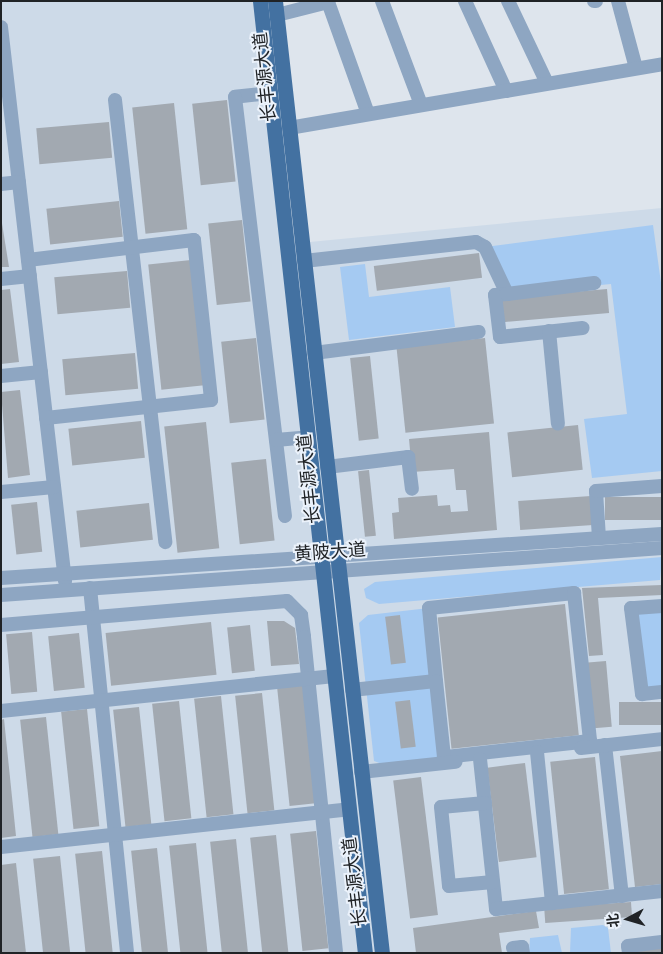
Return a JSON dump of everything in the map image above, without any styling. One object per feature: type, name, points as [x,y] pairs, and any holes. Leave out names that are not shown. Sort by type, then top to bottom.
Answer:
[{"type":"main road","name":"长丰源大道","points":[[260,1],[365,953]]},
{"type":"main road","name":"长丰源大道","points":[[276,8],[382,953]]},
{"type":"street","points":[[382,1],[421,105]]},
{"type":"street","points":[[465,1],[506,90]]},
{"type":"street","points":[[508,1],[548,83]]},
{"type":"street","points":[[618,1],[636,68]]},
{"type":"street","points":[[276,8],[328,2],[368,114]]},
{"type":"street","points":[[1,27],[65,589]]},
{"type":"street","points":[[289,128],[662,64]]},
{"type":"street","points":[[271,93],[235,97],[285,516]]},
{"type":"street","points":[[115,100],[134,248],[149,407],[165,542]]},
{"type":"street","points":[[1,184],[19,182]]},
{"type":"street","points":[[28,260],[194,240],[212,400],[46,418]]},
{"type":"street","points":[[304,261],[476,242],[485,247],[507,294]]},
{"type":"street","points":[[1,279],[30,276]]},
{"type":"street","points":[[583,328],[500,337],[495,295],[594,283]]},
{"type":"street","points":[[549,331],[558,424]]},
{"type":"street","points":[[314,353],[478,332]]},
{"type":"street","points":[[1,376],[41,372]]},
{"type":"street","points":[[276,440],[309,437]]},
{"type":"street","points":[[327,467],[408,457],[412,489]]},
{"type":"street","points":[[599,538],[596,491],[662,486]]},
{"type":"street","points":[[1,492],[54,487]]},
{"type":"street","name":"黄陂大道","points":[[338,563],[599,538],[662,534]]},
{"type":"street","name":"黄陂大道","points":[[1,578],[64,573],[322,564],[662,548]]},
{"type":"street","name":"黄陂大道","points":[[1,595],[90,588],[322,564]]},
{"type":"street","points":[[90,588],[91,617],[116,834],[127,953]]},
{"type":"street","points":[[574,593],[590,741],[444,756],[436,681],[429,608],[574,593]]},
{"type":"street","points":[[1,625],[287,600],[301,615],[336,953]]},
{"type":"street","points":[[662,606],[631,608],[642,694],[662,692]]},
{"type":"street","points":[[1,711],[334,676]]},
{"type":"street","points":[[352,690],[436,681]]},
{"type":"street","points":[[361,772],[662,739]]},
{"type":"street","points":[[605,745],[622,896]]},
{"type":"street","points":[[537,752],[552,903]]},
{"type":"street","points":[[480,759],[496,909],[662,891]]},
{"type":"street","points":[[484,802],[441,806],[449,886],[493,882]]},
{"type":"street","points":[[1,847],[349,808]]},
{"type":"street","points":[[629,953],[628,946],[662,942]]},
{"type":"shaded area","points":[[1,1],[260,1],[289,244],[662,208],[662,953],[1,953]]},
{"type":"shaded area","points":[[653,225],[662,290],[662,471],[592,478],[584,419],[627,414],[611,284],[507,294],[485,247]]},
{"type":"shaded area","points":[[365,264],[369,297],[450,287],[455,327],[349,340],[340,267]]},
{"type":"shaded area","points":[[662,557],[660,580],[379,604],[366,598],[364,589],[375,582]]},
{"type":"shaded area","points":[[662,606],[662,692],[642,694],[631,608]]},
{"type":"shaded area","points":[[429,608],[444,757],[382,764],[374,761],[359,623],[368,615]]},
{"type":"shaded area","points":[[603,925],[608,928],[611,953],[570,953],[571,928]]},
{"type":"shaded area","points":[[558,935],[562,953],[529,953],[530,938]]},
{"type":"building","points":[[227,100],[236,182],[201,185],[192,104]]},
{"type":"building","points":[[174,103],[187,229],[146,234],[132,107]]},
{"type":"building","points":[[109,122],[112,158],[39,164],[36,128]]},
{"type":"building","points":[[119,201],[123,237],[50,244],[46,209]]},
{"type":"building","points":[[1,217],[9,267],[1,267]]},
{"type":"building","points":[[242,220],[251,302],[217,305],[208,224]]},
{"type":"building","points":[[479,253],[482,278],[377,291],[374,266]]},
{"type":"building","points":[[191,260],[204,385],[161,390],[148,264]]},
{"type":"building","points":[[127,271],[130,308],[58,314],[54,277]]},
{"type":"building","points":[[10,289],[19,362],[1,364],[1,290]]},
{"type":"building","points":[[607,289],[609,313],[502,322],[500,298]]},
{"type":"building","points":[[256,338],[265,420],[230,423],[221,342]]},
{"type":"building","points":[[485,338],[494,424],[405,433],[396,347]]},
{"type":"building","points":[[135,353],[138,389],[65,395],[62,359]]},
{"type":"building","points":[[370,356],[379,439],[359,441],[350,358]]},
{"type":"building","points":[[20,390],[30,475],[8,478],[1,392]]},
{"type":"building","points":[[141,421],[145,458],[72,465],[68,429]]},
{"type":"building","points":[[206,422],[219,548],[178,553],[164,426]]},
{"type":"building","points":[[578,425],[583,470],[512,477],[507,432]]},
{"type":"building","points":[[489,432],[497,530],[394,539],[392,513],[399,512],[398,498],[437,495],[438,506],[450,505],[451,512],[468,511],[466,490],[456,490],[454,469],[412,472],[409,439]]},
{"type":"building","points":[[266,459],[275,541],[240,544],[231,463]]},
{"type":"building","points":[[369,470],[376,536],[365,537],[358,471]]},
{"type":"building","points":[[591,496],[593,525],[520,530],[518,501]]},
{"type":"building","points":[[605,497],[662,497],[662,520],[605,520]]},
{"type":"building","points":[[37,502],[42,552],[16,554],[11,505]]},
{"type":"building","points":[[149,503],[153,540],[80,547],[76,511]]},
{"type":"building","points":[[662,585],[662,595],[598,598],[603,655],[589,656],[582,588]]},
{"type":"building","points":[[565,604],[579,735],[451,749],[438,617]]},
{"type":"building","points":[[400,615],[406,663],[391,664],[385,617]]},
{"type":"building","points":[[267,621],[284,621],[295,628],[299,664],[271,666]]},
{"type":"building","points":[[211,622],[217,675],[111,686],[106,633]]},
{"type":"building","points":[[250,625],[255,671],[232,673],[227,627]]},
{"type":"building","points":[[32,632],[37,692],[11,694],[6,634]]},
{"type":"building","points":[[79,633],[85,688],[54,691],[48,636]]},
{"type":"building","points":[[606,661],[612,727],[591,729],[585,663]]},
{"type":"building","points":[[303,685],[315,803],[290,806],[277,688]]},
{"type":"building","points":[[262,693],[274,810],[247,813],[235,696]]},
{"type":"building","points":[[221,696],[233,814],[207,817],[194,699]]},
{"type":"building","points":[[410,700],[416,747],[401,748],[395,702]]},
{"type":"building","points":[[179,701],[191,818],[164,821],[152,704]]},
{"type":"building","points":[[619,702],[662,702],[662,725],[619,725]]},
{"type":"building","points":[[139,707],[151,824],[125,827],[113,710]]},
{"type":"building","points":[[87,709],[99,826],[73,829],[61,712]]},
{"type":"building","points":[[46,717],[58,834],[32,837],[20,720]]},
{"type":"building","points":[[4,719],[16,836],[1,838],[1,720]]},
{"type":"building","points":[[662,751],[662,884],[635,887],[620,756]]},
{"type":"building","points":[[595,757],[609,889],[564,894],[550,762]]},
{"type":"building","points":[[525,763],[537,857],[499,862],[487,768]]},
{"type":"building","points":[[421,777],[438,915],[410,918],[393,780]]},
{"type":"building","points":[[316,831],[328,948],[302,951],[290,834]]},
{"type":"building","points":[[276,835],[288,953],[262,953],[250,838]]},
{"type":"building","points":[[236,839],[248,953],[222,953],[210,842]]},
{"type":"building","points":[[196,843],[208,953],[180,953],[169,846]]},
{"type":"building","points":[[157,848],[168,953],[142,953],[131,851]]},
{"type":"building","points":[[102,851],[113,953],[86,953],[75,854]]},
{"type":"building","points":[[60,856],[70,953],[43,953],[33,859]]},
{"type":"building","points":[[16,863],[26,953],[1,953],[1,865]]},
{"type":"building","points":[[631,902],[632,917],[545,923],[544,908]]},
{"type":"building","points":[[536,911],[539,928],[499,933],[502,953],[416,953],[413,928]]},
{"type":"building","points":[[662,945],[662,953],[637,953],[637,948]]}]
